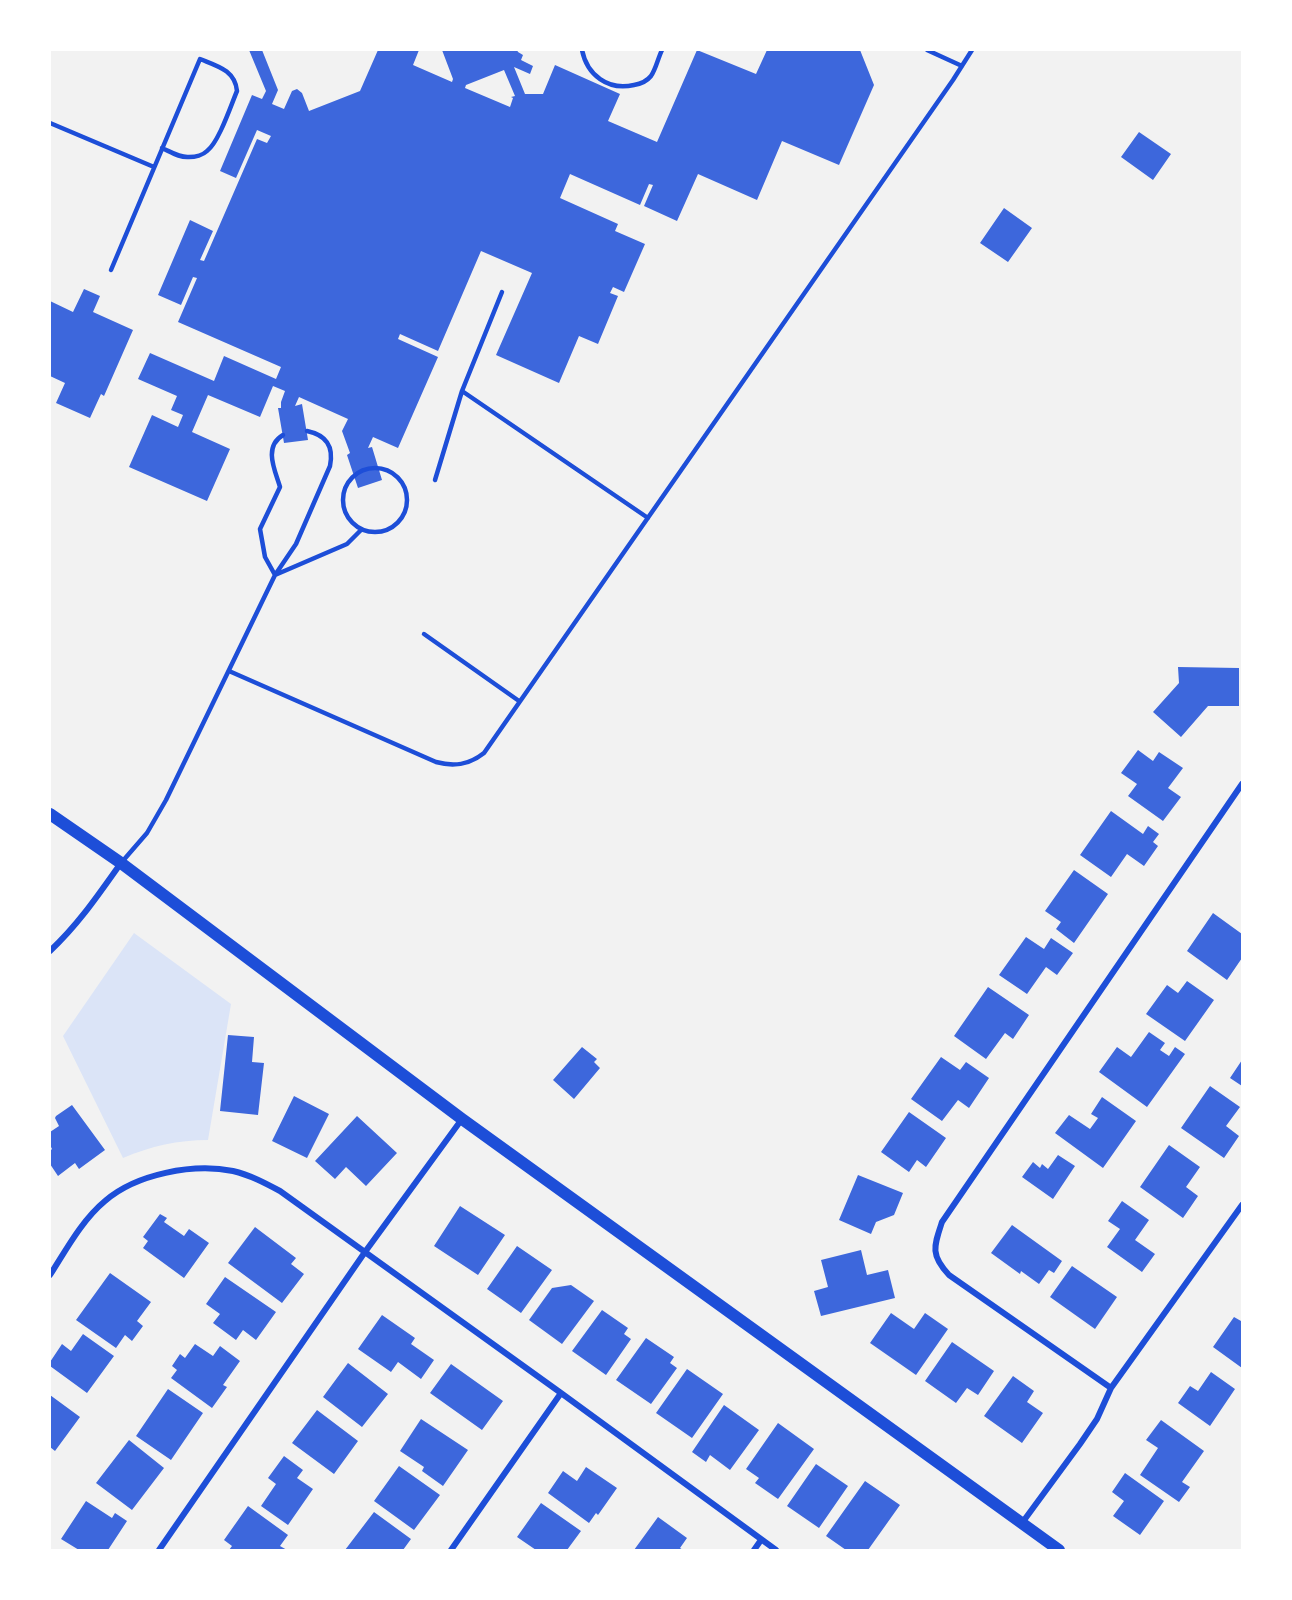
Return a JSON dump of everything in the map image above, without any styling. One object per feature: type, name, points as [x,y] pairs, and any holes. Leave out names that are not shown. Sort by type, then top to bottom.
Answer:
[{"type":"main road","points":[[50,814],[121,863],[462,1119],[1059,1551]]},
{"type":"street","points":[[1112,1388],[948,1275],[940,1266],[935,1254],[935,1245],[942,1222],[1242,783]]},
{"type":"street","points":[[50,951],[83,917],[121,863]]},
{"type":"street","points":[[159,1551],[365,1252],[462,1119]]},
{"type":"street","points":[[50,1275],[86,1222],[105,1201],[121,1190],[149,1177],[178,1170],[207,1169],[232,1171],[258,1179],[280,1191],[365,1252],[776,1551]]},
{"type":"street","points":[[1022,1524],[1080,1444],[1112,1388],[1242,1205]]},
{"type":"street","points":[[451,1551],[561,1393]]},
{"type":"street","points":[[754,1551],[761,1540]]},
{"type":"lane","points":[[582,50],[585,62],[592,73],[602,81],[614,86],[627,87],[639,84],[650,77],[662,50]]},
{"type":"lane","points":[[927,50],[962,66]]},
{"type":"lane","points":[[229,671],[418,755],[449,766],[469,762],[484,753],[972,50]]},
{"type":"lane","points":[[111,270],[162,148],[200,59],[230,72],[237,84],[237,91],[216,142],[199,155],[189,157],[178,156],[162,148]]},
{"type":"lane","points":[[50,123],[154,167]]},
{"type":"lane","points":[[435,480],[462,391],[502,292]]},
{"type":"lane","points":[[462,391],[648,518]]},
{"type":"lane","points":[[121,863],[147,833],[166,801],[275,575],[296,544],[330,466],[332,458],[328,442],[315,432],[307,431]]},
{"type":"lane","points":[[275,575],[265,557],[260,529],[280,487],[271,454],[273,444],[283,435]]},
{"type":"lane","points":[[383,469],[393,473],[406,490],[407,501],[400,521],[392,528],[382,532],[372,533],[361,530],[352,524],[342,505],[342,495],[346,484],[362,470],[383,469]]},
{"type":"lane","points":[[275,575],[347,544],[361,530]]},
{"type":"lane","points":[[424,634],[519,701]]},
{"type":"shaded area","points":[[134,933],[231,1004],[208,1140],[165,1144],[123,1158],[63,1036]]},
{"type":"building","points":[[249,50],[262,50],[278,90],[272,104],[284,109],[292,91],[297,89],[302,93],[309,111],[360,91],[378,50],[419,50],[413,65],[452,82],[453,79],[442,50],[517,50],[523,55],[521,60],[533,66],[530,74],[514,67],[525,94],[543,94],[555,65],[620,94],[608,121],[657,142],[697,50],[756,74],[767,50],[860,50],[874,85],[839,165],[782,141],[757,200],[698,174],[677,221],[644,206],[653,185],[649,184],[640,205],[570,174],[560,198],[618,224],[615,231],[645,244],[624,292],[613,287],[610,293],[618,296],[598,344],[579,336],[559,383],[496,355],[532,273],[481,251],[438,351],[400,334],[398,339],[438,357],[398,448],[373,437],[368,448],[372,447],[382,480],[358,488],[342,431],[348,419],[299,397],[295,406],[302,404],[308,440],[284,443],[278,408],[281,408],[285,391],[273,386],[260,417],[208,395],[192,432],[230,449],[207,501],[129,467],[152,415],[178,427],[183,415],[171,410],[177,396],[138,379],[150,353],[214,381],[224,356],[276,379],[281,367],[178,322],[197,278],[193,277],[181,305],[158,295],[190,220],[213,231],[200,260],[204,261],[257,139],[267,143],[271,136],[257,130],[236,178],[220,171],[252,95],[262,99],[266,91]],"holes":[[[504,70],[515,96],[511,97],[513,98],[510,107],[465,88],[466,85]]]},
{"type":"building","points":[[1139,132],[1171,154],[1153,180],[1121,157]]},
{"type":"building","points":[[1004,208],[1032,228],[1008,262],[980,243]]},
{"type":"building","points":[[84,289],[100,296],[93,312],[133,330],[104,396],[101,394],[90,418],[56,403],[65,383],[50,376],[50,301],[73,312]]},
{"type":"building","points":[[1178,667],[1239,668],[1239,706],[1208,706],[1181,737],[1153,712],[1179,683]]},
{"type":"building","points":[[1138,750],[1153,761],[1159,752],[1183,768],[1168,788],[1181,797],[1163,821],[1128,796],[1137,784],[1121,773]]},
{"type":"building","points":[[1111,811],[1143,834],[1148,826],[1159,834],[1153,842],[1158,846],[1144,866],[1127,854],[1111,877],[1080,855]]},
{"type":"building","points":[[1074,870],[1108,894],[1074,943],[1056,929],[1061,922],[1045,911]]},
{"type":"building","points":[[1213,913],[1242,934],[1242,958],[1227,980],[1187,951]]},
{"type":"building","points":[[1026,937],[1044,949],[1051,938],[1073,953],[1057,975],[1046,967],[1027,994],[999,975]]},
{"type":"building","points":[[1187,981],[1214,1000],[1185,1041],[1146,1014],[1167,985],[1178,993]]},
{"type":"building","points":[[988,987],[1029,1015],[1013,1039],[1005,1033],[986,1059],[954,1036]]},
{"type":"building","points":[[1149,1032],[1165,1043],[1160,1050],[1169,1056],[1175,1047],[1185,1054],[1147,1107],[1099,1072],[1117,1047],[1131,1057]]},
{"type":"building","points":[[228,1035],[254,1037],[252,1062],[264,1063],[258,1115],[220,1111]]},
{"type":"building","points":[[582,1047],[597,1059],[594,1062],[600,1068],[574,1099],[553,1080]]},
{"type":"building","points":[[941,1057],[960,1070],[966,1062],[989,1078],[969,1108],[958,1100],[942,1121],[911,1099]]},
{"type":"building","points":[[1242,1060],[1242,1086],[1230,1078]]},
{"type":"building","points":[[1210,1086],[1240,1107],[1226,1126],[1239,1136],[1224,1158],[1181,1128]]},
{"type":"building","points":[[294,1096],[329,1114],[307,1158],[272,1141]]},
{"type":"building","points":[[1102,1097],[1136,1121],[1103,1168],[1055,1133],[1069,1115],[1090,1129],[1098,1118],[1091,1114]]},
{"type":"building","points":[[72,1105],[105,1150],[79,1169],[75,1163],[58,1176],[50,1164],[52,1149],[50,1132],[59,1126],[56,1116]]},
{"type":"building","points":[[909,1112],[946,1138],[926,1167],[917,1160],[909,1172],[881,1152]]},
{"type":"building","points":[[357,1116],[397,1153],[366,1186],[346,1167],[335,1179],[315,1161]]},
{"type":"building","points":[[1169,1145],[1200,1167],[1186,1187],[1198,1196],[1183,1218],[1140,1187]]},
{"type":"building","points":[[1058,1155],[1075,1166],[1053,1199],[1022,1177],[1033,1162],[1040,1168],[1042,1164],[1048,1169]]},
{"type":"building","points":[[858,1175],[903,1193],[894,1215],[876,1222],[871,1234],[839,1220]]},
{"type":"building","points":[[1122,1201],[1149,1220],[1135,1240],[1155,1254],[1142,1272],[1107,1247],[1120,1229],[1108,1221]]},
{"type":"building","points":[[460,1206],[505,1235],[478,1275],[434,1246]]},
{"type":"building","points":[[160,1214],[167,1218],[164,1222],[184,1236],[189,1229],[209,1243],[184,1278],[143,1248],[148,1241],[143,1237]]},
{"type":"building","points":[[1012,1225],[1062,1261],[1054,1273],[1049,1270],[1039,1284],[1021,1271],[1020,1274],[991,1253]]},
{"type":"building","points":[[255,1227],[296,1258],[291,1264],[304,1274],[282,1303],[228,1263]]},
{"type":"building","points":[[517,1246],[552,1270],[521,1313],[487,1289]]},
{"type":"building","points":[[861,1250],[867,1275],[888,1270],[895,1298],[821,1316],[814,1291],[828,1287],[821,1260]]},
{"type":"building","points":[[1072,1266],[1117,1297],[1095,1329],[1050,1297]]},
{"type":"building","points":[[110,1273],[151,1302],[137,1321],[143,1326],[132,1341],[125,1335],[116,1348],[76,1320]]},
{"type":"building","points":[[225,1277],[276,1312],[256,1340],[243,1330],[236,1340],[213,1323],[220,1314],[206,1304]]},
{"type":"building","points":[[571,1285],[594,1301],[562,1344],[529,1320],[552,1288]]},
{"type":"building","points":[[602,1310],[628,1328],[624,1334],[631,1339],[606,1375],[572,1351]]},
{"type":"building","points":[[891,1313],[914,1329],[925,1313],[948,1329],[916,1375],[870,1343]]},
{"type":"building","points":[[382,1315],[415,1338],[411,1344],[434,1360],[421,1379],[398,1362],[391,1372],[358,1349]]},
{"type":"building","points":[[1234,1317],[1241,1321],[1242,1318],[1242,1368],[1213,1347]]},
{"type":"building","points":[[83,1334],[114,1356],[87,1393],[50,1366],[50,1362],[62,1344],[71,1351]]},
{"type":"building","points":[[646,1338],[674,1357],[670,1363],[677,1368],[651,1404],[616,1380]]},
{"type":"building","points":[[952,1342],[994,1371],[978,1395],[967,1388],[956,1403],[925,1381]]},
{"type":"building","points":[[195,1344],[213,1356],[220,1346],[240,1361],[223,1385],[227,1387],[212,1408],[171,1378],[177,1370],[172,1366],[180,1354],[185,1358]]},
{"type":"building","points":[[348,1363],[388,1394],[362,1427],[323,1397]]},
{"type":"building","points":[[451,1364],[503,1401],[482,1430],[430,1393]]},
{"type":"building","points":[[687,1369],[723,1394],[692,1438],[656,1413]]},
{"type":"building","points":[[1211,1372],[1235,1389],[1210,1426],[1178,1403],[1190,1386],[1198,1391]]},
{"type":"building","points":[[1013,1376],[1034,1391],[1027,1402],[1043,1413],[1022,1443],[984,1416]]},
{"type":"building","points":[[168,1389],[203,1413],[171,1460],[136,1436]]},
{"type":"building","points":[[50,1395],[80,1417],[55,1451],[50,1447]]},
{"type":"building","points":[[724,1405],[759,1430],[730,1470],[710,1455],[706,1462],[692,1452]]},
{"type":"building","points":[[317,1410],[358,1441],[334,1474],[292,1443]]},
{"type":"building","points":[[421,1419],[468,1450],[443,1486],[422,1471],[424,1467],[400,1451]]},
{"type":"building","points":[[1161,1420],[1204,1451],[1182,1482],[1190,1487],[1179,1502],[1140,1475],[1158,1448],[1146,1440]]},
{"type":"building","points":[[778,1423],[814,1449],[778,1499],[755,1483],[759,1478],[746,1469]]},
{"type":"building","points":[[129,1440],[164,1468],[132,1510],[96,1483]]},
{"type":"building","points":[[284,1456],[303,1470],[297,1478],[313,1489],[288,1525],[261,1506],[276,1484],[268,1478]]},
{"type":"building","points":[[816,1464],[848,1486],[819,1528],[787,1506]]},
{"type":"building","points":[[399,1466],[440,1495],[414,1530],[374,1501]]},
{"type":"building","points":[[586,1467],[617,1488],[598,1515],[596,1513],[589,1523],[548,1493],[563,1471],[577,1481]]},
{"type":"building","points":[[1125,1473],[1164,1501],[1140,1535],[1113,1516],[1124,1501],[1112,1492]]},
{"type":"building","points":[[865,1481],[900,1505],[868,1550],[846,1550],[826,1536]]},
{"type":"building","points":[[86,1501],[112,1518],[115,1513],[127,1521],[108,1550],[79,1550],[61,1539]]},
{"type":"building","points":[[541,1503],[581,1531],[567,1550],[536,1550],[517,1537]]},
{"type":"building","points":[[248,1506],[288,1535],[280,1546],[287,1550],[229,1550],[232,1546],[224,1540]]},
{"type":"building","points":[[374,1512],[411,1539],[403,1550],[345,1550]]},
{"type":"building","points":[[658,1517],[687,1538],[680,1548],[683,1550],[634,1550]]}]
